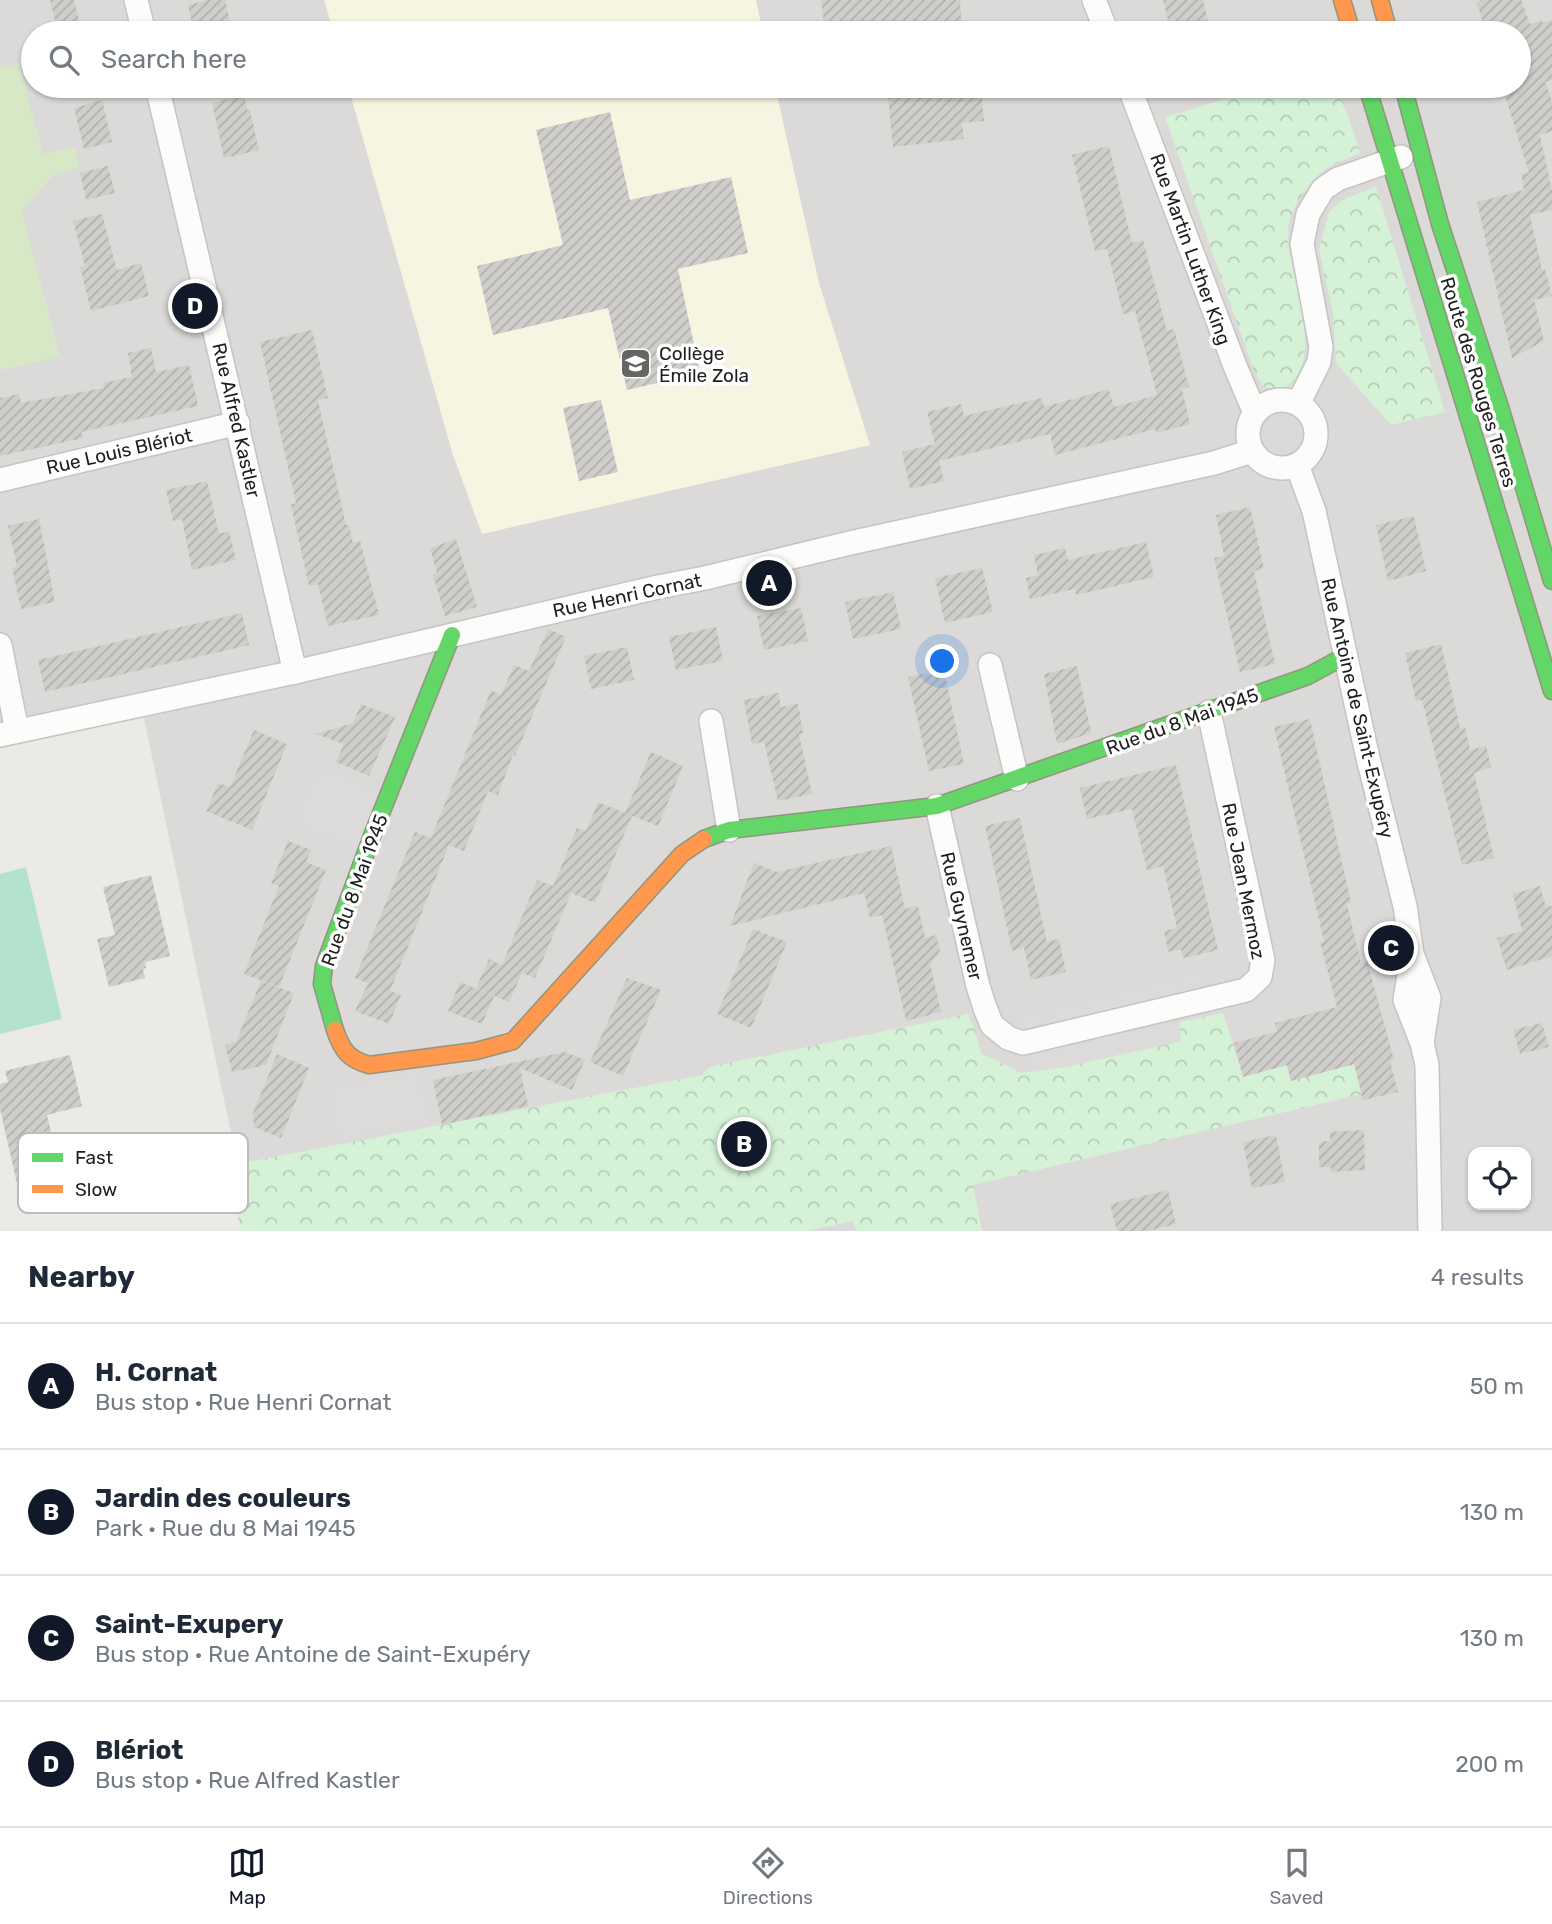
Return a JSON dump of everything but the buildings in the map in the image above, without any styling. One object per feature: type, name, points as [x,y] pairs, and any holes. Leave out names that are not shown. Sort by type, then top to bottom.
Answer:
[{"type":"street","points":[[136,0],[141,21]]},
{"type":"street","points":[[1094,0],[1102,21]]},
{"type":"street","points":[[1342,0],[1348,21]]},
{"type":"street","points":[[1380,0],[1385,21]]},
{"type":"street","name":"Rue Alfred Kastler","points":[[160,98],[295,672]]},
{"type":"street","name":"Rue Martin Luther King","points":[[1134,98],[1255,413]]},
{"type":"street","name":"Route des Rouges Terres","points":[[1371,98],[1552,691]]},
{"type":"street","name":"Route des Rouges Terres","points":[[1406,98],[1440,224],[1500,408],[1552,581]]},
{"type":"street","points":[[1298,404],[1320,362],[1321,347],[1301,244],[1308,214],[1323,189],[1338,179],[1389,159],[1421,153]]},
{"type":"street","points":[[1287,400],[1298,404],[1307,411],[1316,430],[1312,450],[1306,459],[1297,465],[1276,468],[1266,465],[1252,451],[1248,431],[1255,413],[1264,405],[1275,401],[1287,400]]},
{"type":"street","name":"Rue Louis Blériot","points":[[0,480],[238,423]]},
{"type":"street","name":"Rue Henri Cornat","points":[[8,733],[295,672],[1214,463],[1252,451]]},
{"type":"street","name":"Rue Antoine de Saint-Exupéry","points":[[1297,465],[1314,511],[1345,656],[1405,906],[1412,954],[1429,998],[1422,1043],[1427,1065],[1430,1231]]},
{"type":"street","name":"Rue du 8 Mai 1945","points":[[453,635],[372,836],[324,966],[322,984],[342,1049],[353,1060],[369,1065],[476,1051],[513,1041],[682,854],[704,839],[729,830],[937,806],[1308,676],[1345,656]]},
{"type":"street","points":[[0,645],[8,733]]},
{"type":"street","points":[[990,665],[1017,779]]},
{"type":"street","name":"Rue Jean Mermoz","points":[[992,1026],[1008,1038],[1023,1043],[1246,990],[1260,977],[1263,960],[1209,712]]},
{"type":"street","points":[[710,721],[729,830]]},
{"type":"street","name":"Rue Guynemer","points":[[937,806],[978,986],[992,1026]]},
{"type":"shaded area","points":[[0,0],[1552,0],[1552,1231],[254,1231],[248,1211],[248,1133],[231,1133],[142,709],[0,742]]},
{"type":"shaded area","points":[[324,0],[756,0],[760,21],[330,21]]},
{"type":"shaded area","name":"Collège Émile Zola","points":[[351,98],[778,98],[819,283],[870,445],[482,534],[453,455]]},
{"type":"shaded area","points":[[317,765],[381,790],[357,850],[293,824]]},
{"type":"shaded area","points":[[1204,970],[1215,1014],[1179,1022],[1181,1041],[1033,1072],[1019,1016]]},
{"type":"shaded area","points":[[420,1069],[429,1123],[338,1142],[328,1088]]},
{"type":"green space","points":[[19,63],[21,98],[28,98],[43,154],[74,147],[80,167],[53,175],[22,211],[60,357],[0,370],[0,68]]},
{"type":"green space","points":[[1229,98],[1341,98],[1361,153],[1321,172],[1304,191],[1292,213],[1288,231],[1289,250],[1305,340],[1303,360],[1295,378],[1280,391],[1263,386],[1254,371],[1165,117]]},
{"type":"green space","points":[[1376,187],[1445,412],[1391,425],[1336,363],[1333,313],[1319,250],[1329,212],[1343,199]]},
{"type":"green space","points":[[26,867],[62,1019],[0,1034],[0,874]]},
{"type":"green space","points":[[1223,1013],[1243,1077],[1287,1065],[1291,1081],[1354,1064],[1362,1094],[973,1185],[982,1231],[857,1231],[853,1221],[807,1231],[241,1231],[237,1213],[248,1213],[248,1162],[702,1075],[709,1067],[968,1014],[981,1053],[1021,1073],[1069,1066],[1181,1041],[1178,1022]]},
{"type":"traffic: fast","points":[[1371,98],[1552,691]]},
{"type":"traffic: fast","points":[[1406,98],[1440,224],[1500,407],[1552,581]]},
{"type":"traffic: fast","points":[[335,1030],[322,984],[324,966],[372,836],[452,635]]},
{"type":"traffic: fast","points":[[704,839],[729,830],[937,806],[1308,676],[1345,656]]},
{"type":"traffic: slow","points":[[1342,0],[1348,21]]},
{"type":"traffic: slow","points":[[1380,0],[1386,21]]},
{"type":"traffic: slow","points":[[335,1030],[347,1053],[369,1065],[476,1051],[513,1041],[682,854],[704,839]]},
{"type":"place","name":"Blériot","points":[[195,306]]},
{"type":"place","name":"Collège Émile Zola","points":[[636,364]]},
{"type":"place","name":"H. Cornat","points":[[769,583]]},
{"type":"place","name":"Saint-Exupery","points":[[1391,948]]},
{"type":"place","name":"Jardin des couleurs","points":[[744,1144]]}]
